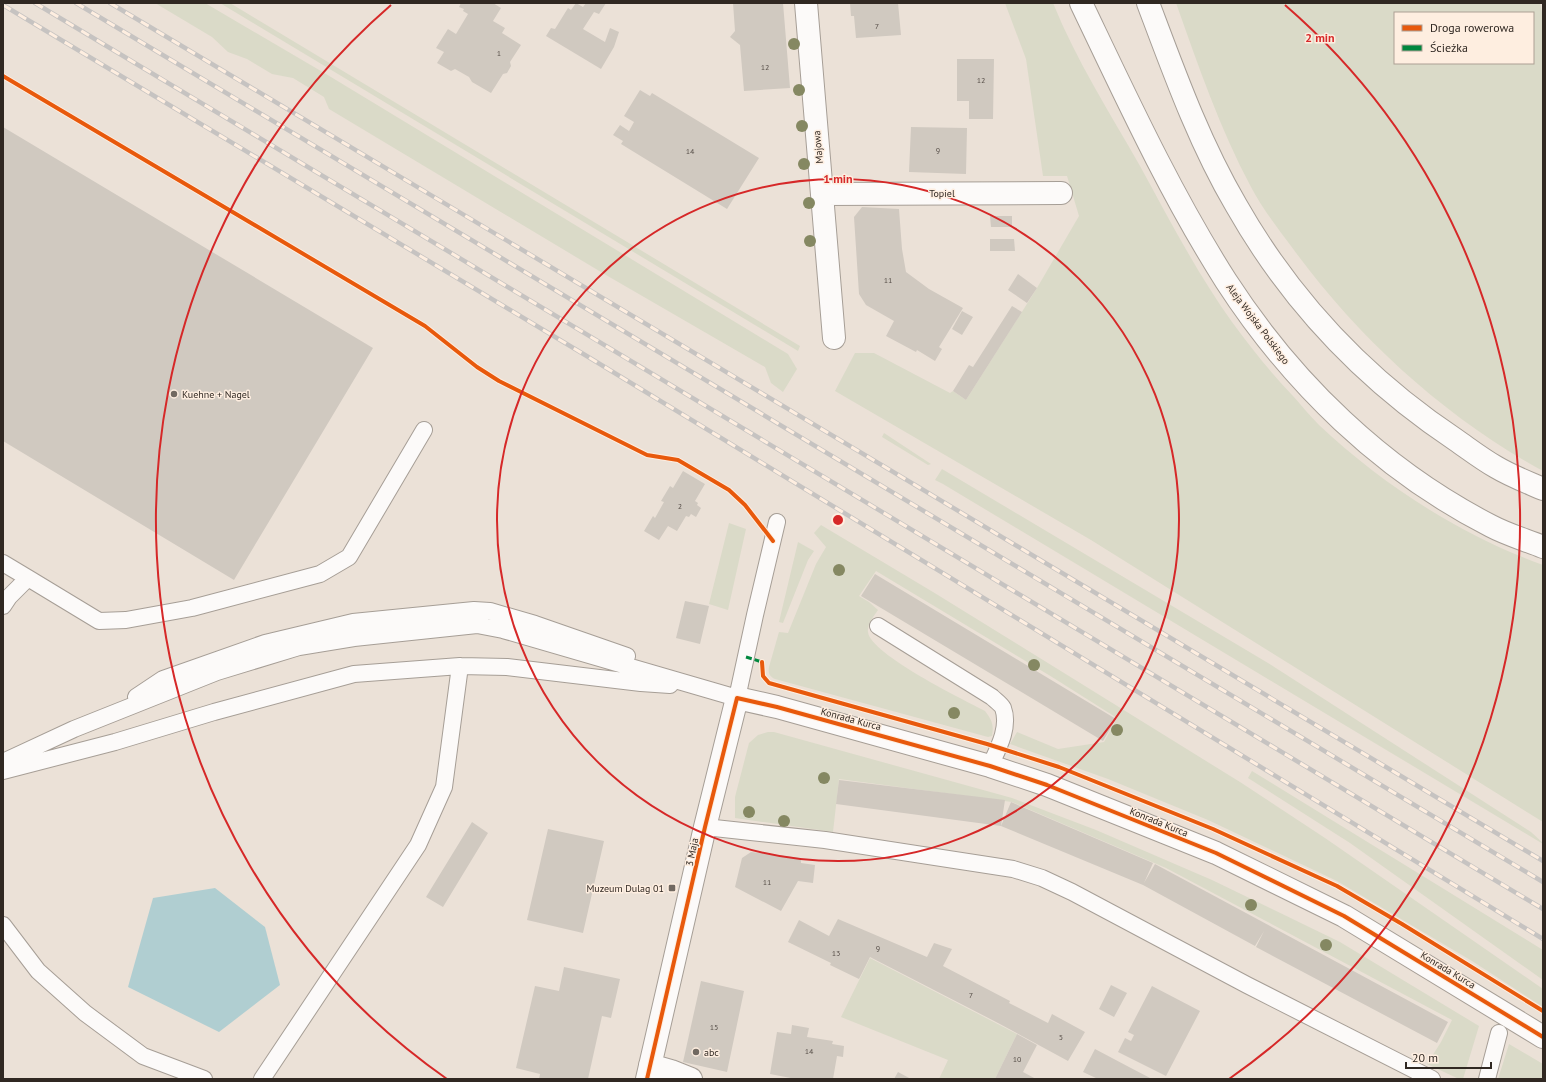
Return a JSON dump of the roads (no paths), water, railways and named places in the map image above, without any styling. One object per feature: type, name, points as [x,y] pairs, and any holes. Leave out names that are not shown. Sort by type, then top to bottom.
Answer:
[{"type":"street","name":"Majowa","points":[[806,3],[834,338]]},
{"type":"street","name":"Aleja Wojska Polskiego","points":[[1081,3],[1131,109],[1167,180],[1198,235],[1227,282],[1286,362],[1337,417],[1401,469],[1445,500],[1492,527],[1543,546]]},
{"type":"street","points":[[1148,3],[1189,110],[1235,205],[1271,261],[1312,315],[1343,349],[1388,391],[1434,426],[1497,467],[1543,489]]},
{"type":"street","name":"Topiel","points":[[822,194],[1061,193]]},
{"type":"street","name":"Konrada Kurca","points":[[737,698],[777,707],[990,766],[1047,785],[1216,854],[1344,916],[1543,1036]]},
{"type":"street","name":"3 Maja","points":[[648,1072],[705,827],[737,698]]},
{"type":"street","points":[[648,1072],[671,1071],[691,1079]]},
{"type":"lane","points":[[3,563],[99,621],[126,620],[192,608],[320,574],[349,557],[424,430]]},
{"type":"lane","name":"3 Maja","points":[[737,698],[777,522]]},
{"type":"lane","points":[[3,606],[9,597],[28,578]]},
{"type":"lane","points":[[3,762],[74,729],[108,716],[163,679],[265,643],[353,622],[474,610],[490,611],[624,654],[702,687],[737,698]]},
{"type":"lane","points":[[878,626],[992,697],[1002,707],[1006,721],[1003,734],[990,766]]},
{"type":"lane","points":[[3,771],[115,742],[214,712],[354,674],[460,666],[507,667],[641,683],[702,687]]},
{"type":"lane","points":[[262,1079],[418,845],[444,787],[460,666]]},
{"type":"lane","points":[[705,827],[825,840],[1012,869],[1042,878],[1130,922],[1247,986],[1432,1079]]},
{"type":"lane","points":[[3,925],[38,971],[85,1013],[143,1056],[204,1079]]},
{"type":"lane","points":[[1487,1079],[1499,1032]]},
{"type":"water","points":[[215,888],[265,927],[280,985],[219,1032],[128,987],[153,898]]},
{"type":"railway","points":[[35,3],[1543,909]]},
{"type":"railway","points":[[76,3],[1543,882]]},
{"type":"railway","points":[[110,3],[1543,861]]},
{"type":"railway","points":[[3,5],[590,358],[1543,939]]},
{"type":"place","name":"Kuehne + Nagel","points":[[174,394]]},
{"type":"place","name":"Muzeum Dulag 01","points":[[672,888]]},
{"type":"place","name":"abc","points":[[696,1052]]}]
